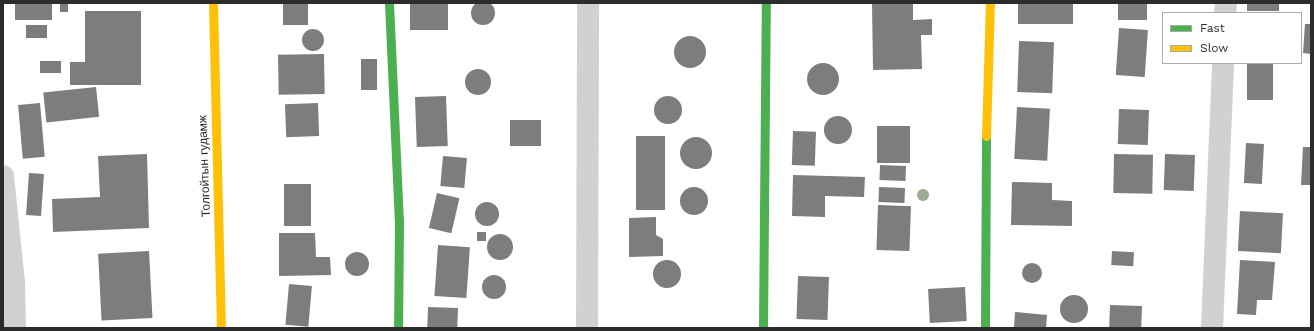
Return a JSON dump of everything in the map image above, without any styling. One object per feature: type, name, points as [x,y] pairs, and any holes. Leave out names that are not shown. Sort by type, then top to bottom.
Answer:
[{"type":"street","name":"Толгойтын гудамж","points":[[213,3],[221,328]]},
{"type":"street","points":[[389,3],[399,222],[398,328]]},
{"type":"street","points":[[587,328],[588,3]]},
{"type":"street","points":[[763,328],[766,3]]},
{"type":"street","points":[[985,328],[984,221],[990,3]]},
{"type":"street","points":[[1212,328],[1223,64]]},
{"type":"street","points":[[3,176],[14,283],[15,328]]},
{"type":"building","points":[[483,1],[492,4],[495,13],[492,22],[483,25],[474,22],[471,13],[474,4]]},
{"type":"building","points":[[15,3],[52,3],[52,20],[15,20]]},
{"type":"building","points":[[60,3],[68,3],[68,12],[60,12]]},
{"type":"building","points":[[283,3],[308,3],[308,25],[283,25]]},
{"type":"building","points":[[410,3],[448,3],[448,30],[410,30]]},
{"type":"building","points":[[872,3],[913,3],[913,20],[932,19],[932,35],[921,35],[922,69],[873,70]]},
{"type":"building","points":[[1018,3],[1073,3],[1073,24],[1018,24]]},
{"type":"building","points":[[1118,3],[1147,3],[1147,20],[1118,20]]},
{"type":"building","points":[[1247,3],[1279,3],[1279,11],[1247,11]]},
{"type":"building","points":[[85,11],[141,11],[141,85],[70,85],[70,62],[85,62]]},
{"type":"building","points":[[1305,24],[1311,24],[1311,54],[1303,53]]},
{"type":"building","points":[[26,25],[47,25],[47,38],[26,38]]},
{"type":"building","points":[[1119,28],[1148,30],[1145,77],[1116,75]]},
{"type":"building","points":[[313,29],[321,32],[324,40],[321,48],[313,51],[305,48],[302,40],[305,32]]},
{"type":"building","points":[[690,36],[701,41],[706,52],[701,63],[690,68],[679,63],[674,52],[679,41]]},
{"type":"building","points":[[1019,41],[1054,42],[1052,93],[1017,92]]},
{"type":"building","points":[[324,54],[325,94],[279,95],[278,55]]},
{"type":"building","points":[[361,59],[377,59],[377,90],[361,90]]},
{"type":"building","points":[[40,61],[61,61],[61,73],[40,73]]},
{"type":"building","points":[[820,63],[826,63],[836,70],[839,79],[838,85],[832,92],[826,95],[820,95],[810,88],[807,82],[807,76],[814,66]]},
{"type":"building","points":[[1247,64],[1273,64],[1273,100],[1247,100]]},
{"type":"building","points":[[478,69],[487,73],[491,82],[487,91],[478,95],[469,91],[465,82],[469,73]]},
{"type":"building","points":[[96,87],[99,117],[46,122],[43,93]]},
{"type":"building","points":[[446,96],[448,146],[417,147],[415,97]]},
{"type":"building","points":[[668,96],[678,100],[682,110],[678,120],[668,124],[658,120],[654,110],[658,100]]},
{"type":"building","points":[[40,103],[45,157],[23,159],[18,105]]},
{"type":"building","points":[[318,103],[319,136],[286,137],[285,104]]},
{"type":"building","points":[[1017,107],[1050,109],[1047,161],[1014,159]]},
{"type":"building","points":[[1119,109],[1149,110],[1148,145],[1118,144]]},
{"type":"building","points":[[838,116],[848,120],[852,130],[848,140],[838,144],[828,140],[824,130],[828,120]]},
{"type":"building","points":[[510,120],[541,120],[541,146],[510,146]]},
{"type":"building","points":[[877,126],[910,126],[910,163],[877,163]]},
{"type":"building","points":[[793,131],[816,132],[815,166],[792,165]]},
{"type":"building","points":[[636,136],[665,136],[665,210],[636,210]]},
{"type":"building","points":[[693,137],[699,137],[709,144],[712,153],[711,159],[705,166],[699,169],[693,169],[683,162],[680,156],[680,150],[687,140]]},
{"type":"building","points":[[1246,143],[1264,144],[1262,184],[1244,183]]},
{"type":"building","points":[[1303,147],[1311,147],[1311,185],[1301,185]]},
{"type":"building","points":[[147,154],[149,228],[53,232],[52,199],[100,197],[98,156]]},
{"type":"building","points":[[1114,154],[1153,155],[1152,194],[1113,193]]},
{"type":"building","points":[[1165,154],[1195,155],[1194,191],[1164,190]]},
{"type":"building","points":[[443,156],[467,158],[464,188],[440,186]]},
{"type":"building","points":[[880,165],[906,166],[905,181],[879,180]]},
{"type":"building","points":[[29,173],[44,174],[41,216],[26,215]]},
{"type":"building","points":[[793,175],[865,177],[864,197],[825,196],[825,217],[792,216]]},
{"type":"building","points":[[1012,182],[1052,183],[1052,200],[1072,201],[1072,226],[1011,225]]},
{"type":"building","points":[[284,184],[311,184],[311,226],[284,226]]},
{"type":"building","points":[[694,187],[704,191],[708,201],[704,211],[694,215],[684,211],[680,201],[684,191]]},
{"type":"building","points":[[879,187],[905,188],[904,203],[878,202]]},
{"type":"building","points":[[437,193],[459,198],[451,233],[429,228]]},
{"type":"building","points":[[487,202],[495,206],[499,214],[495,222],[487,226],[479,222],[475,214],[479,206]]},
{"type":"building","points":[[878,205],[911,206],[909,251],[876,250]]},
{"type":"building","points":[[1240,211],[1283,213],[1281,253],[1238,251]]},
{"type":"building","points":[[656,217],[656,235],[663,239],[663,256],[629,257],[629,218]]},
{"type":"building","points":[[477,232],[486,232],[486,241],[477,241]]},
{"type":"building","points":[[279,233],[315,233],[316,257],[330,257],[331,275],[279,276]]},
{"type":"building","points":[[500,234],[509,238],[513,247],[509,256],[500,260],[491,256],[487,247],[491,238]]},
{"type":"building","points":[[438,245],[470,247],[466,298],[434,296]]},
{"type":"building","points":[[149,251],[153,318],[102,321],[98,254]]},
{"type":"building","points":[[1112,251],[1134,252],[1133,266],[1111,265]]},
{"type":"building","points":[[357,252],[365,256],[369,264],[365,272],[357,276],[349,272],[345,264],[349,256]]},
{"type":"building","points":[[667,260],[677,264],[681,274],[677,284],[667,288],[657,284],[653,274],[657,264]]},
{"type":"building","points":[[1240,260],[1275,262],[1272,300],[1257,300],[1256,315],[1237,314]]},
{"type":"building","points":[[1028,263],[1036,263],[1042,269],[1042,277],[1036,283],[1028,283],[1022,277],[1022,269]]},
{"type":"building","points":[[494,275],[503,278],[506,287],[503,296],[494,299],[485,296],[482,287],[485,278]]},
{"type":"building","points":[[798,276],[829,277],[827,320],[796,319]]},
{"type":"building","points":[[289,284],[312,286],[308,327],[285,325]]},
{"type":"building","points":[[965,287],[967,321],[930,323],[928,289]]},
{"type":"building","points":[[1074,295],[1084,299],[1088,309],[1084,319],[1074,323],[1064,319],[1060,309],[1064,299]]},
{"type":"building","points":[[1110,305],[1142,306],[1141,328],[1109,328]]},
{"type":"building","points":[[428,307],[458,308],[457,328],[427,328]]},
{"type":"building","points":[[1015,312],[1047,315],[1046,328],[1014,328]]},
{"type":"traffic: fast","points":[[389,3],[399,222],[398,328]]},
{"type":"traffic: fast","points":[[763,328],[766,3]]},
{"type":"traffic: fast","points":[[985,328],[986,136]]},
{"type":"traffic: slow","points":[[213,3],[221,328]]},
{"type":"traffic: slow","points":[[986,136],[990,3]]}]
